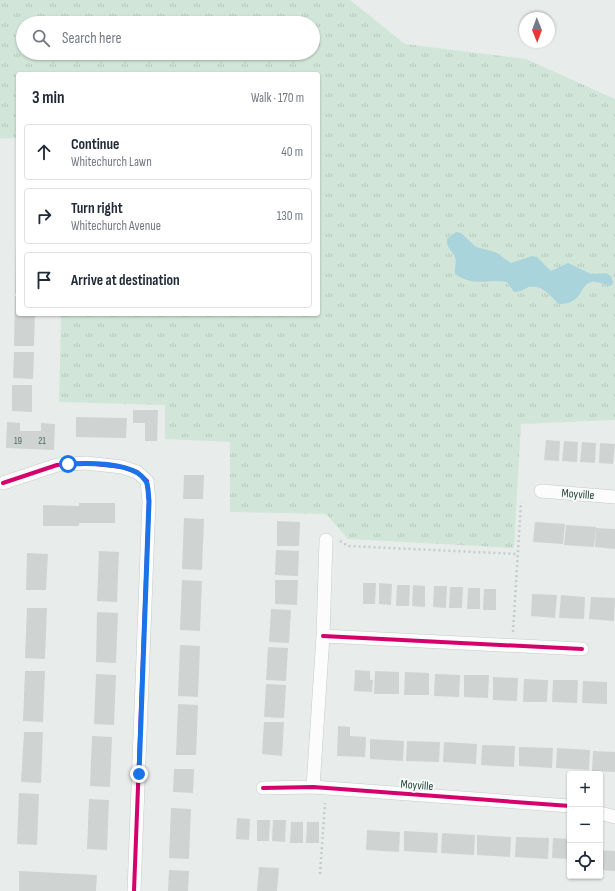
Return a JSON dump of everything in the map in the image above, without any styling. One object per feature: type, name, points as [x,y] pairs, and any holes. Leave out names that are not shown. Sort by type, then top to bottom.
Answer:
[{"type":"street","points":[[1,483],[57,465],[86,463],[122,467],[138,472],[147,481],[149,501],[134,891]]},
{"type":"street","name":"Moyville","points":[[540,491],[615,497]]},
{"type":"street","points":[[313,787],[323,636],[326,540]]},
{"type":"street","points":[[323,636],[582,649]]},
{"type":"street","name":"Moyville","points":[[263,788],[313,787],[567,806]]},
{"type":"street","points":[[603,814],[615,817]]},
{"type":"path","points":[[512,639],[521,502]]},
{"type":"path","points":[[340,541],[348,546],[518,554]]},
{"type":"path","points":[[320,874],[325,802]]},
{"type":"green space","points":[[0,0],[350,0],[405,44],[526,59],[615,99],[615,420],[521,424],[514,548],[348,539],[326,514],[230,512],[230,442],[165,439],[165,405],[59,402],[61,316],[320,316],[320,72],[16,72],[16,138],[0,139]]},
{"type":"water","points":[[456,232],[461,233],[476,247],[495,252],[511,263],[532,256],[537,257],[551,271],[568,263],[591,274],[606,273],[611,276],[613,282],[611,286],[592,282],[585,286],[577,298],[573,301],[559,304],[546,291],[538,287],[529,287],[514,292],[507,282],[469,281],[455,274],[456,259],[448,247],[447,239]]},
{"type":"building","points":[[16,243],[16,293],[15,293]]},
{"type":"building","points":[[16,296],[16,316],[35,316],[34,346],[14,346]]},
{"type":"building","points":[[14,352],[34,352],[33,379],[13,378]]},
{"type":"building","points":[[12,385],[32,385],[32,412],[12,411]]},
{"type":"building","points":[[133,410],[158,410],[157,441],[145,441],[145,423],[133,423]]},
{"type":"building","points":[[76,417],[127,418],[126,438],[76,437]]},
{"type":"building","points":[[7,422],[20,423],[20,431],[41,431],[41,423],[55,424],[54,450],[6,448]]},
{"type":"building","points":[[546,440],[560,441],[559,461],[544,460]]},
{"type":"building","points":[[564,441],[578,442],[577,462],[562,461]]},
{"type":"building","points":[[582,442],[596,443],[595,463],[580,462]]},
{"type":"building","points":[[600,443],[615,444],[613,464],[599,463]]},
{"type":"building","points":[[184,475],[204,475],[203,499],[183,499]]},
{"type":"building","points":[[79,503],[115,503],[115,523],[79,523],[79,526],[43,526],[43,505],[79,506]]},
{"type":"building","points":[[184,518],[204,519],[202,570],[182,569]]},
{"type":"building","points":[[277,521],[300,522],[299,546],[277,546]]},
{"type":"building","points":[[535,522],[565,524],[563,544],[533,542]]},
{"type":"building","points":[[566,525],[596,527],[594,547],[564,545]]},
{"type":"building","points":[[596,528],[615,529],[615,549],[595,547]]},
{"type":"building","points":[[276,550],[299,551],[298,576],[275,575]]},
{"type":"building","points":[[99,551],[119,552],[117,602],[97,601]]},
{"type":"building","points":[[27,553],[48,554],[46,590],[26,590]]},
{"type":"building","points":[[182,580],[202,581],[200,631],[180,630]]},
{"type":"building","points":[[275,580],[298,580],[297,605],[275,604]]},
{"type":"building","points":[[363,583],[376,583],[375,604],[363,604]]},
{"type":"building","points":[[379,583],[392,584],[391,605],[379,604]]},
{"type":"building","points":[[397,585],[410,585],[409,606],[396,606]]},
{"type":"building","points":[[413,585],[425,586],[425,607],[412,606]]},
{"type":"building","points":[[434,586],[447,586],[446,608],[433,607]]},
{"type":"building","points":[[450,587],[463,587],[462,608],[449,608]]},
{"type":"building","points":[[468,588],[480,588],[480,609],[467,609]]},
{"type":"building","points":[[484,589],[496,589],[496,610],[483,610]]},
{"type":"building","points":[[532,594],[557,595],[555,618],[531,616]]},
{"type":"building","points":[[561,595],[585,597],[584,619],[559,618]]},
{"type":"building","points":[[591,597],[615,598],[614,621],[589,619]]},
{"type":"building","points":[[27,608],[47,608],[45,659],[25,658]]},
{"type":"building","points":[[271,609],[291,610],[289,643],[269,642]]},
{"type":"building","points":[[97,612],[118,613],[116,663],[96,662]]},
{"type":"building","points":[[180,645],[200,646],[198,697],[178,696]]},
{"type":"building","points":[[268,647],[288,648],[286,681],[266,680]]},
{"type":"building","points":[[355,670],[370,671],[370,680],[373,680],[372,692],[354,691]]},
{"type":"building","points":[[25,671],[45,671],[43,722],[23,721]]},
{"type":"building","points":[[375,671],[399,672],[399,694],[374,694]]},
{"type":"building","points":[[405,672],[429,673],[429,695],[404,695]]},
{"type":"building","points":[[96,674],[116,675],[114,725],[94,724]]},
{"type":"building","points":[[435,674],[460,675],[459,697],[434,696]]},
{"type":"building","points":[[464,675],[489,675],[488,698],[464,697]]},
{"type":"building","points":[[493,677],[518,678],[517,701],[493,700]]},
{"type":"building","points":[[524,679],[548,680],[547,702],[523,702]]},
{"type":"building","points":[[553,680],[578,680],[577,703],[552,702]]},
{"type":"building","points":[[583,681],[607,682],[607,704],[582,703]]},
{"type":"building","points":[[266,684],[286,685],[284,718],[264,717]]},
{"type":"building","points":[[178,704],[198,705],[196,755],[176,755]]},
{"type":"building","points":[[264,722],[284,722],[282,756],[262,754]]},
{"type":"building","points":[[338,726],[350,727],[350,736],[366,737],[365,757],[337,756]]},
{"type":"building","points":[[24,732],[43,732],[41,783],[21,782]]},
{"type":"building","points":[[92,736],[112,737],[110,787],[90,786]]},
{"type":"building","points":[[370,739],[404,741],[403,761],[370,759]]},
{"type":"building","points":[[407,741],[440,742],[439,762],[406,761]]},
{"type":"building","points":[[444,742],[477,744],[476,764],[443,762]]},
{"type":"building","points":[[482,745],[515,746],[514,767],[481,765]]},
{"type":"building","points":[[519,747],[553,748],[552,768],[519,766]]},
{"type":"building","points":[[557,748],[590,750],[589,770],[556,768]]},
{"type":"building","points":[[593,751],[615,752],[615,772],[592,771]]},
{"type":"building","points":[[174,769],[194,769],[193,793],[173,792]]},
{"type":"building","points":[[19,793],[39,794],[37,845],[17,844]]},
{"type":"building","points":[[89,799],[109,800],[107,850],[87,849]]},
{"type":"building","points":[[171,808],[191,809],[189,859],[169,858]]},
{"type":"building","points":[[237,818],[250,819],[249,840],[236,839]]},
{"type":"building","points":[[257,820],[270,820],[269,841],[257,841]]},
{"type":"building","points":[[273,820],[286,820],[285,842],[272,841]]},
{"type":"building","points":[[291,822],[303,822],[303,843],[290,843]]},
{"type":"building","points":[[307,822],[319,822],[319,843],[306,843]]},
{"type":"building","points":[[367,830],[400,832],[399,852],[366,850]]},
{"type":"building","points":[[404,831],[438,833],[437,853],[404,851]]},
{"type":"building","points":[[442,833],[475,835],[474,855],[441,853]]},
{"type":"building","points":[[477,835],[511,837],[510,857],[477,855]]},
{"type":"building","points":[[516,837],[549,838],[548,859],[515,857]]},
{"type":"building","points":[[553,838],[567,839],[567,859],[552,858]]},
{"type":"building","points":[[603,850],[615,851],[615,871],[603,870]]},
{"type":"building","points":[[259,867],[279,868],[277,891],[257,891]]},
{"type":"building","points":[[169,870],[189,871],[188,891],[168,891]]},
{"type":"building","points":[[19,871],[97,875],[96,891],[19,891]]},
{"type":"cycle path","points":[[3,483],[57,465],[86,463],[122,467],[137,472],[147,481],[149,501],[134,891]]},
{"type":"cycle path","points":[[323,636],[582,649]]},
{"type":"cycle path","points":[[263,788],[313,787],[567,806]]},
{"type":"route","points":[[68,464],[86,463],[122,467],[138,472],[147,481],[149,501],[139,774]]}]
